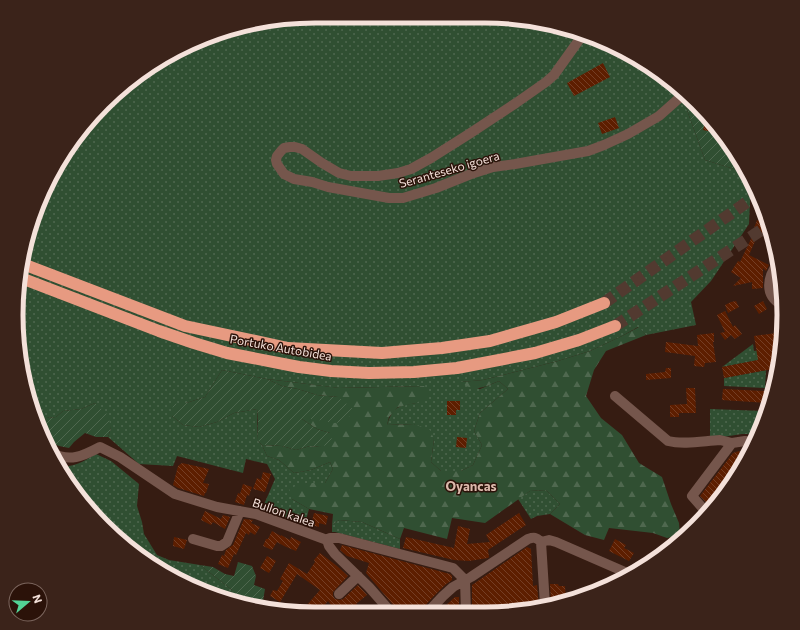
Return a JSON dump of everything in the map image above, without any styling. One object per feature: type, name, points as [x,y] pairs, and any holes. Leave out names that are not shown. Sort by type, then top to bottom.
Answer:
[{"type":"highway","name":"Portuko Autobidea","points":[[27,266],[185,326],[288,348],[382,353],[442,348],[490,341],[505,337],[556,322],[604,303]]},
{"type":"highway","name":"Portuko Autobidea","points":[[25,279],[194,343],[299,368],[331,371],[369,373],[414,372],[458,368],[535,353],[579,340],[615,326]]},
{"type":"street","name":"Seranteseko igoera","points":[[580,38],[554,75],[546,82],[469,134],[411,169],[378,176],[351,176],[338,173],[302,148],[295,147],[284,148],[276,160],[277,164],[284,174],[294,179],[389,198],[403,198],[436,188],[493,167],[588,151],[628,134],[658,116],[680,97]]},
{"type":"street","points":[[773,269],[769,278],[769,285],[770,291],[776,300]]},
{"type":"street","points":[[615,396],[668,441],[686,442],[724,440],[732,443],[748,441]]},
{"type":"street","points":[[704,509],[692,496],[732,443]]},
{"type":"street","name":"Bullon kalea","points":[[59,456],[76,458],[100,447],[120,457],[175,494],[218,507],[256,514],[328,540],[330,538],[339,538],[453,568],[464,580]]},
{"type":"street","points":[[193,539],[216,546],[221,546],[227,542],[240,511]]},
{"type":"street","points":[[433,607],[453,587],[533,537],[538,538],[541,542],[544,601]]},
{"type":"street","points":[[328,540],[329,546],[335,554],[369,587],[386,607]]},
{"type":"street","points":[[541,542],[549,540],[556,542],[624,572]]},
{"type":"street","points":[[338,594],[358,576]]},
{"type":"street","points":[[464,580],[466,607]]},
{"type":"green space","points":[[315,23],[485,23],[523,25],[579,38],[631,62],[663,83],[678,95],[684,101],[705,160],[739,170],[750,193],[749,224],[711,281],[691,302],[696,325],[646,335],[638,327],[590,351],[558,361],[483,380],[461,382],[480,389],[499,381],[508,389],[480,413],[474,431],[482,445],[473,465],[461,471],[441,471],[431,462],[434,439],[414,424],[387,425],[394,410],[401,406],[416,403],[424,386],[339,388],[267,379],[222,370],[205,397],[186,403],[172,416],[183,425],[199,427],[217,422],[234,413],[257,409],[258,441],[262,445],[267,456],[279,460],[294,473],[311,470],[330,462],[333,469],[325,483],[307,483],[292,499],[309,509],[305,524],[262,509],[275,479],[267,464],[246,459],[243,473],[177,456],[173,466],[139,464],[108,437],[111,428],[95,403],[81,409],[63,411],[56,417],[46,418],[44,424],[33,391],[25,353],[23,315],[25,277],[33,239],[45,203],[62,169],[83,137],[95,122],[122,95],[137,83],[169,62],[221,38],[277,25]]},
{"type":"green space","points":[[684,101],[705,122],[717,137],[739,170],[705,160]]},
{"type":"green space","points":[[639,327],[646,335],[606,351],[594,370],[586,396],[601,418],[622,435],[639,463],[662,477],[679,523],[680,533],[677,536],[667,538],[653,533],[609,528],[604,540],[585,535],[550,514],[560,504],[546,490],[530,491],[485,523],[452,518],[447,539],[404,528],[400,539],[362,522],[339,520],[332,525],[333,514],[309,509],[292,499],[289,488],[307,483],[325,483],[333,469],[330,462],[311,470],[294,473],[279,460],[267,456],[262,445],[282,446],[296,450],[310,446],[320,447],[330,433],[317,429],[302,419],[313,419],[338,397],[317,395],[282,386],[267,379],[340,388],[424,386],[430,396],[416,403],[398,407],[389,417],[387,425],[414,424],[430,430],[434,439],[431,462],[441,471],[461,471],[473,465],[482,445],[474,431],[480,413],[508,389],[499,381],[480,388],[470,387],[460,382],[483,380],[558,361],[590,351]]},
{"type":"green space","points":[[753,344],[754,351],[775,348],[774,357],[722,367]]},
{"type":"green space","points":[[222,370],[267,379],[282,386],[317,395],[338,397],[352,408],[347,422],[334,423],[313,419],[302,419],[317,429],[330,433],[333,443],[320,447],[310,446],[296,450],[282,446],[262,445],[258,441],[257,409],[234,413],[217,422],[199,427],[183,425],[172,416],[173,404],[186,403],[205,397]]},
{"type":"green space","points":[[766,370],[765,388],[724,386],[724,378]]},
{"type":"green space","points":[[95,403],[108,415],[111,428],[108,437],[96,437],[85,433],[69,448],[53,443],[44,424],[46,418],[56,417],[63,411],[81,409]]},
{"type":"green space","points":[[710,409],[761,411],[752,434],[710,439]]},
{"type":"green space","points":[[96,454],[111,461],[139,484],[137,506],[144,534],[157,555],[169,560],[200,565],[232,590],[232,595],[203,585],[169,568],[137,547],[122,535],[95,508],[66,467],[82,462]]},
{"type":"green space","points":[[546,490],[560,504],[550,514],[537,516],[531,519],[518,499],[530,491]]},
{"type":"green space","points":[[339,520],[362,522],[400,539],[400,549],[332,532],[332,525]]},
{"type":"green space","points":[[238,562],[252,566],[256,576],[254,585],[265,589],[263,601],[265,602],[232,595],[232,590],[200,565],[213,567],[225,574],[234,576]]},
{"type":"building","points":[[603,63],[610,77],[574,96],[567,83]]},
{"type":"building","points":[[615,117],[619,128],[602,134],[598,123]]},
{"type":"building","points":[[705,122],[713,132],[703,130]]},
{"type":"building","points":[[757,220],[762,223],[764,228],[761,238],[752,234]]},
{"type":"building","points":[[752,237],[756,239],[749,255],[769,265],[766,271],[763,268],[763,288],[752,289],[752,282],[733,286],[741,278],[731,272],[738,261],[740,262]]},
{"type":"building","points":[[736,301],[739,307],[728,313],[725,305]]},
{"type":"building","points":[[763,301],[767,309],[759,314],[754,306]]},
{"type":"building","points":[[725,311],[733,327],[735,325],[742,334],[735,339],[731,335],[725,340],[720,333],[725,332],[717,315]]},
{"type":"building","points":[[714,333],[713,342],[716,362],[705,363],[704,367],[694,366],[695,356],[665,352],[666,342],[698,346],[697,335]]},
{"type":"building","points":[[776,333],[775,353],[772,369],[724,378],[722,367],[758,360],[754,336]]},
{"type":"building","points":[[666,368],[671,368],[671,378],[646,380],[646,374],[665,372]]},
{"type":"building","points":[[686,388],[695,388],[696,413],[679,413],[679,417],[670,417],[670,405],[687,404]]},
{"type":"building","points":[[723,389],[767,391],[764,403],[722,400]]},
{"type":"building","points":[[447,401],[460,401],[460,410],[456,410],[456,415],[447,415]]},
{"type":"building","points":[[457,437],[467,438],[466,448],[456,447]]},
{"type":"building","points":[[739,451],[742,454],[728,477],[708,504],[700,496],[733,453]]},
{"type":"building","points":[[182,463],[209,469],[203,483],[209,484],[204,496],[173,485],[178,466]]},
{"type":"building","points":[[263,472],[271,474],[265,492],[253,489],[257,478],[261,480]]},
{"type":"building","points":[[243,484],[252,487],[249,496],[247,495],[244,505],[235,502],[238,493],[240,494]]},
{"type":"building","points":[[205,511],[221,519],[223,515],[230,517],[225,529],[213,522],[211,525],[201,520]]},
{"type":"building","points":[[314,513],[328,516],[326,525],[319,523],[319,527],[311,525]]},
{"type":"building","points":[[519,513],[526,525],[488,550],[488,558],[469,561],[454,560],[403,548],[406,537],[454,548],[458,526],[470,529],[467,544],[490,542],[486,535]]},
{"type":"building","points":[[244,519],[253,520],[251,523],[260,527],[255,535],[250,532],[249,535],[246,533],[228,568],[218,564],[222,555],[224,556],[226,550],[233,545]]},
{"type":"building","points":[[272,531],[290,540],[291,537],[301,542],[296,551],[277,542],[272,550],[263,546]]},
{"type":"building","points":[[174,537],[187,540],[184,549],[173,546]]},
{"type":"building","points":[[615,539],[626,545],[624,548],[634,553],[629,561],[609,551]]},
{"type":"building","points":[[342,545],[450,574],[452,576],[452,580],[445,585],[424,607],[395,607],[366,573],[369,563],[347,556],[340,550]]},
{"type":"building","points":[[527,547],[531,549],[533,586],[537,585],[539,602],[523,605],[472,607],[472,585]]},
{"type":"building","points":[[320,553],[348,576],[333,592],[335,599],[343,599],[358,585],[367,595],[356,604],[359,606],[333,607],[328,601],[323,607],[307,607],[320,590],[297,574],[280,602],[270,596],[273,590],[277,591],[283,581],[280,579],[289,563],[307,574],[315,562],[314,560]]},
{"type":"building","points":[[267,556],[276,561],[269,573],[260,568]]},
{"type":"building","points":[[550,584],[565,586],[566,596],[551,599]]},
{"type":"building","points":[[455,597],[459,597],[459,607],[444,607]]},
{"type":"tunnel","points":[[604,303],[753,198]]},
{"type":"tunnel","points":[[615,326],[764,228]]},
{"type":"district","name":"Oyancas","points":[[471,486]]}]
